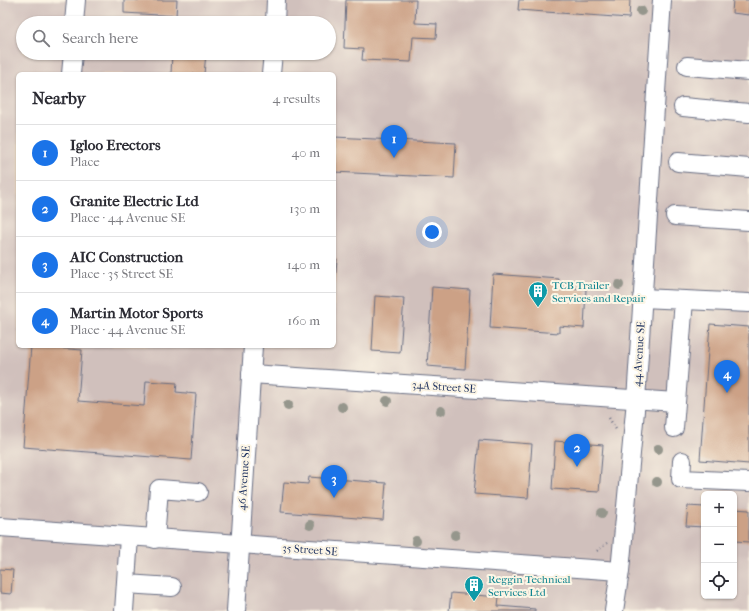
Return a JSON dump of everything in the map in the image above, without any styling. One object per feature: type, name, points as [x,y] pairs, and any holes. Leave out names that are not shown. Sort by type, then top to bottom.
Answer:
[{"type":"street","points":[[75,16],[76,0]]},
{"type":"street","points":[[275,16],[276,0]]},
{"type":"street","name":"44 Avenue SE","points":[[614,611],[620,571],[636,400],[662,0]]},
{"type":"street","points":[[71,72],[72,60]]},
{"type":"street","points":[[271,72],[272,60]]},
{"type":"street","points":[[687,66],[749,71]]},
{"type":"street","points":[[683,107],[749,113]]},
{"type":"street","points":[[678,162],[749,168]]},
{"type":"street","points":[[675,216],[749,221]]},
{"type":"street","points":[[642,298],[749,303]]},
{"type":"street","points":[[674,428],[684,300]]},
{"type":"street","name":"46 Avenue SE","points":[[236,611],[253,348]]},
{"type":"street","name":"34A Street SE","points":[[252,374],[676,402]]},
{"type":"street","points":[[682,461],[681,479],[749,482]]},
{"type":"street","points":[[155,539],[159,489],[198,492]]},
{"type":"street","name":"35 Street SE","points":[[0,528],[620,571]]},
{"type":"street","points":[[124,611],[130,537]]},
{"type":"street","points":[[126,584],[172,587]]},
{"type":"shaded area","points":[[0,0],[749,0],[749,611],[0,611]]},
{"type":"building","points":[[124,0],[177,0],[176,16],[124,13]]},
{"type":"building","points":[[346,0],[416,0],[415,23],[437,24],[436,38],[413,37],[411,62],[362,60],[363,49],[344,48]]},
{"type":"building","points":[[519,0],[630,0],[629,18],[518,10]]},
{"type":"building","points":[[733,0],[749,0],[749,15],[732,13]]},
{"type":"building","points":[[172,60],[205,60],[204,72],[171,72]]},
{"type":"building","points":[[336,137],[456,143],[454,178],[336,172]]},
{"type":"building","name":"TCB Trailer Services and Repair","points":[[493,274],[559,279],[558,287],[586,289],[584,328],[559,326],[559,333],[490,328]]},
{"type":"building","points":[[432,287],[470,290],[465,369],[427,366]]},
{"type":"building","points":[[375,296],[404,298],[400,353],[372,351]]},
{"type":"building","points":[[710,324],[749,327],[749,464],[700,460]]},
{"type":"building","points":[[31,348],[82,350],[78,401],[144,406],[146,381],[177,383],[176,392],[196,394],[191,460],[23,447]]},
{"type":"building","points":[[479,440],[532,444],[528,498],[474,494]]},
{"type":"building","points":[[555,441],[603,445],[599,492],[552,489]]},
{"type":"building","points":[[309,477],[386,483],[383,520],[281,512],[284,482],[308,484]]},
{"type":"building","points":[[688,506],[701,507],[701,527],[686,526]]},
{"type":"building","points":[[737,509],[749,510],[749,542],[737,541]]},
{"type":"building","points":[[0,569],[13,570],[11,594],[0,593]]},
{"type":"building","name":"Reggin Technical Services Ltd","points":[[451,593],[499,597],[498,606],[535,609],[535,611],[449,611]]},
{"type":"place","name":"Igloo Erectors","points":[[394,158]]},
{"type":"place","name":"TCB Trailer Services and Repair","points":[[538,308]]},
{"type":"place","name":"Martin Motor Sports","points":[[727,393]]},
{"type":"place","name":"Granite Electric Ltd","points":[[577,467]]},
{"type":"place","name":"AIC Construction","points":[[334,498]]},
{"type":"place","name":"Reggin Technical Services Ltd","points":[[474,602]]}]
